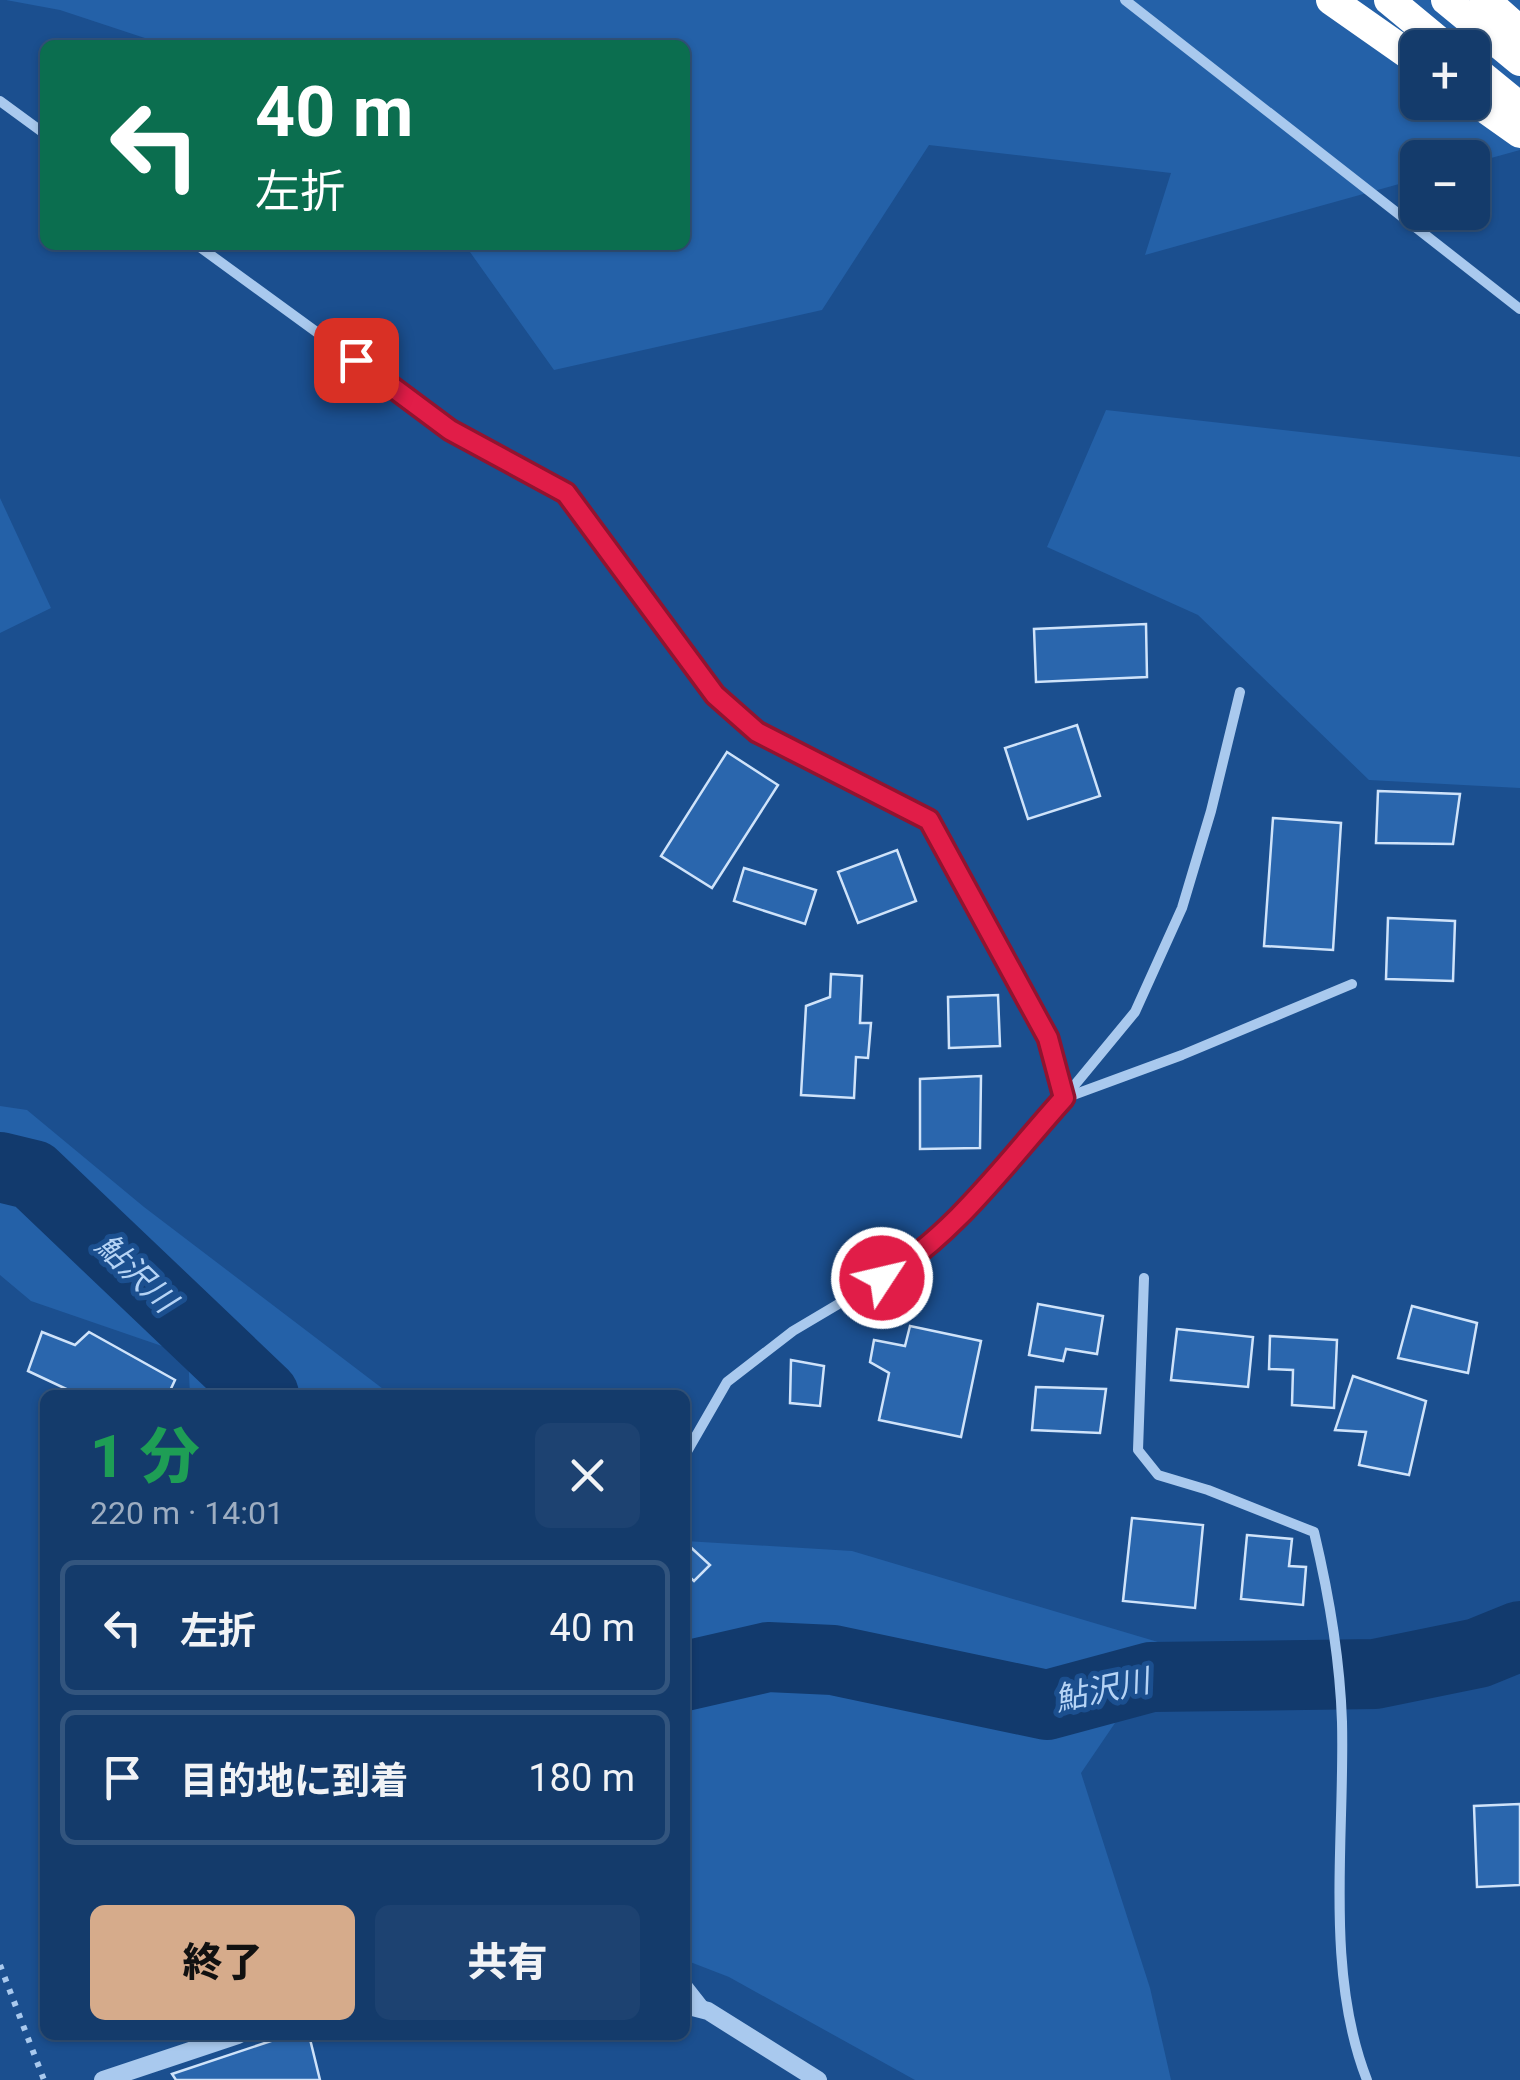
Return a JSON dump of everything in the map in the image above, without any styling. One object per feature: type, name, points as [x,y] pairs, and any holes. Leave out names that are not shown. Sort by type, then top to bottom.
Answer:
[{"type":"highway","points":[[1331,0],[1400,48]]},
{"type":"highway","points":[[1389,0],[1425,30]]},
{"type":"highway","points":[[1446,0],[1520,61]]},
{"type":"highway","points":[[1485,0],[1520,31]]},
{"type":"highway","points":[[1490,83],[1520,107]]},
{"type":"highway","points":[[1490,111],[1520,132]]},
{"type":"street","points":[[1125,0],[1520,309]]},
{"type":"street","points":[[0,101],[40,130]]},
{"type":"street","points":[[204,250],[450,430],[566,493],[715,695],[757,732],[929,820],[1048,1038],[1064,1098]]},
{"type":"street","points":[[690,1446],[727,1382],[792,1331],[911,1261],[1064,1098],[1135,1012],[1182,908],[1211,812],[1240,692]]},
{"type":"street","points":[[1064,1098],[1182,1056],[1352,984]]},
{"type":"street","points":[[1144,1278],[1138,1450],[1158,1475],[1208,1490],[1314,1532],[1331,1603],[1342,1719],[1341,1937],[1352,2042],[1366,2080]]},
{"type":"street","points":[[690,1988],[708,2010],[818,2080]]},
{"type":"street","points":[[690,2006],[708,2010]]},
{"type":"street","points":[[102,2080],[223,2040]]},
{"type":"path","points":[[0,1965],[44,2080]]},
{"type":"shaded area","points":[[6,0],[1520,0],[1520,150],[1490,158],[1490,140],[1400,140],[1400,184],[1145,255],[1171,173],[929,145],[822,310],[554,370],[469,250],[690,250],[690,40],[151,40],[60,10]]},
{"type":"shaded area","points":[[1106,410],[1520,457],[1520,788],[1369,780],[1198,615],[1047,547]]},
{"type":"shaded area","points":[[0,498],[51,608],[0,633]]},
{"type":"shaded area","points":[[0,1106],[27,1110],[144,1207],[384,1390],[190,1390],[188,1355],[31,1301],[0,1275]]},
{"type":"shaded area","points":[[690,1541],[852,1551],[1168,1645],[1081,1773],[1150,1988],[1171,2080],[915,2080],[729,1977],[690,1962]]},
{"type":"building","points":[[1146,624],[1147,677],[1036,682],[1034,629]]},
{"type":"building","points":[[1077,725],[1100,796],[1028,819],[1005,748]]},
{"type":"building","points":[[727,752],[778,785],[712,888],[661,856]]},
{"type":"building","points":[[1378,791],[1460,794],[1453,844],[1376,843]]},
{"type":"building","points":[[1273,818],[1341,823],[1333,950],[1264,946]]},
{"type":"building","points":[[897,850],[916,901],[858,923],[838,872]]},
{"type":"building","points":[[744,868],[816,890],[805,924],[734,901]]},
{"type":"building","points":[[1388,918],[1455,921],[1453,981],[1386,979]]},
{"type":"building","points":[[831,974],[862,976],[860,1023],[871,1023],[868,1058],[856,1057],[854,1098],[801,1095],[806,1006],[830,997]]},
{"type":"building","points":[[998,995],[1000,1046],[949,1048],[948,997]]},
{"type":"building","points":[[981,1076],[980,1148],[920,1149],[920,1079]]},
{"type":"building","points":[[1038,1304],[1103,1316],[1097,1354],[1066,1349],[1063,1361],[1029,1355]]},
{"type":"building","points":[[1412,1306],[1477,1323],[1468,1373],[1398,1358]]},
{"type":"building","points":[[910,1326],[981,1341],[961,1437],[879,1420],[889,1373],[870,1362],[874,1340],[905,1346]]},
{"type":"building","points":[[1177,1329],[1253,1337],[1248,1387],[1171,1380]]},
{"type":"building","points":[[42,1332],[75,1345],[89,1332],[175,1380],[170,1390],[68,1390],[28,1371]]},
{"type":"building","points":[[1270,1336],[1337,1340],[1334,1408],[1292,1405],[1293,1370],[1269,1369]]},
{"type":"building","points":[[791,1360],[824,1366],[820,1406],[790,1403]]},
{"type":"building","points":[[1353,1376],[1426,1401],[1409,1475],[1359,1465],[1366,1432],[1335,1430]]},
{"type":"building","points":[[1036,1387],[1106,1389],[1100,1433],[1032,1430]]},
{"type":"building","points":[[1132,1518],[1203,1525],[1195,1608],[1123,1601]]},
{"type":"building","points":[[1247,1535],[1292,1539],[1289,1566],[1306,1567],[1303,1605],[1241,1599]]},
{"type":"building","points":[[690,1547],[710,1565],[694,1581],[690,1577]]},
{"type":"building","points":[[1520,1804],[1520,1885],[1477,1887],[1474,1806]]},
{"type":"building","points":[[274,2040],[310,2040],[320,2080],[176,2080],[172,2074]]},
{"type":"waterway","name":"鮎沢川","points":[[0,1167],[33,1175],[259,1390]]},
{"type":"waterway","name":"鮎沢川","points":[[690,1675],[768,1657],[833,1660],[1047,1705],[1151,1677],[1375,1674],[1478,1653],[1520,1636]]},
{"type":"route","points":[[356,360],[450,430],[566,493],[715,695],[757,732],[929,820],[1048,1038],[1064,1098],[911,1261],[882,1278]]}]
